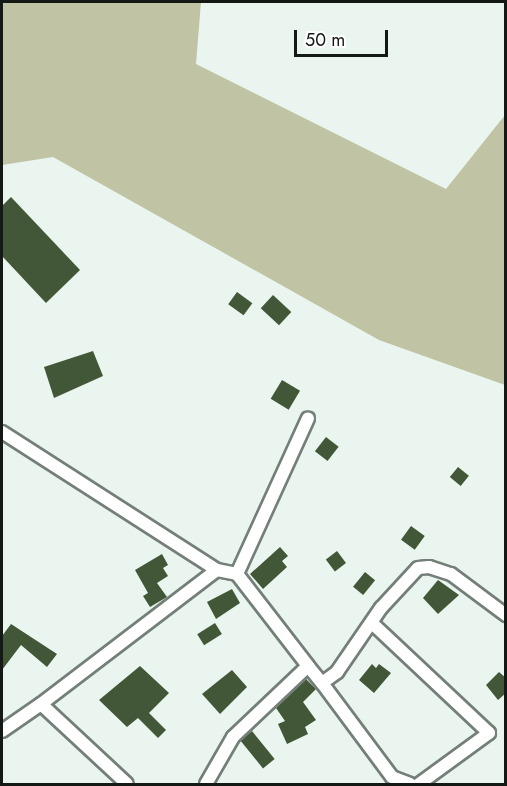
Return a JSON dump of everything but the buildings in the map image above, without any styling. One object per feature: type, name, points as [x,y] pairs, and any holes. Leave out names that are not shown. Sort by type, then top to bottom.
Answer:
[{"type":"street","points":[[237,574],[308,418]]},
{"type":"street","points":[[2,432],[217,570],[237,574],[392,777],[410,784]]},
{"type":"street","points":[[322,683],[337,672],[373,624],[381,608],[418,568],[429,567],[451,574],[506,615]]},
{"type":"street","points":[[2,731],[217,570]]},
{"type":"street","points":[[373,624],[489,733],[418,784]]},
{"type":"street","points":[[206,784],[233,737],[308,666]]},
{"type":"street","points":[[41,704],[127,784]]},
{"type":"green space","points":[[2,2],[201,2],[196,64],[446,189],[505,115],[505,385],[379,340],[53,157],[2,165]]}]
